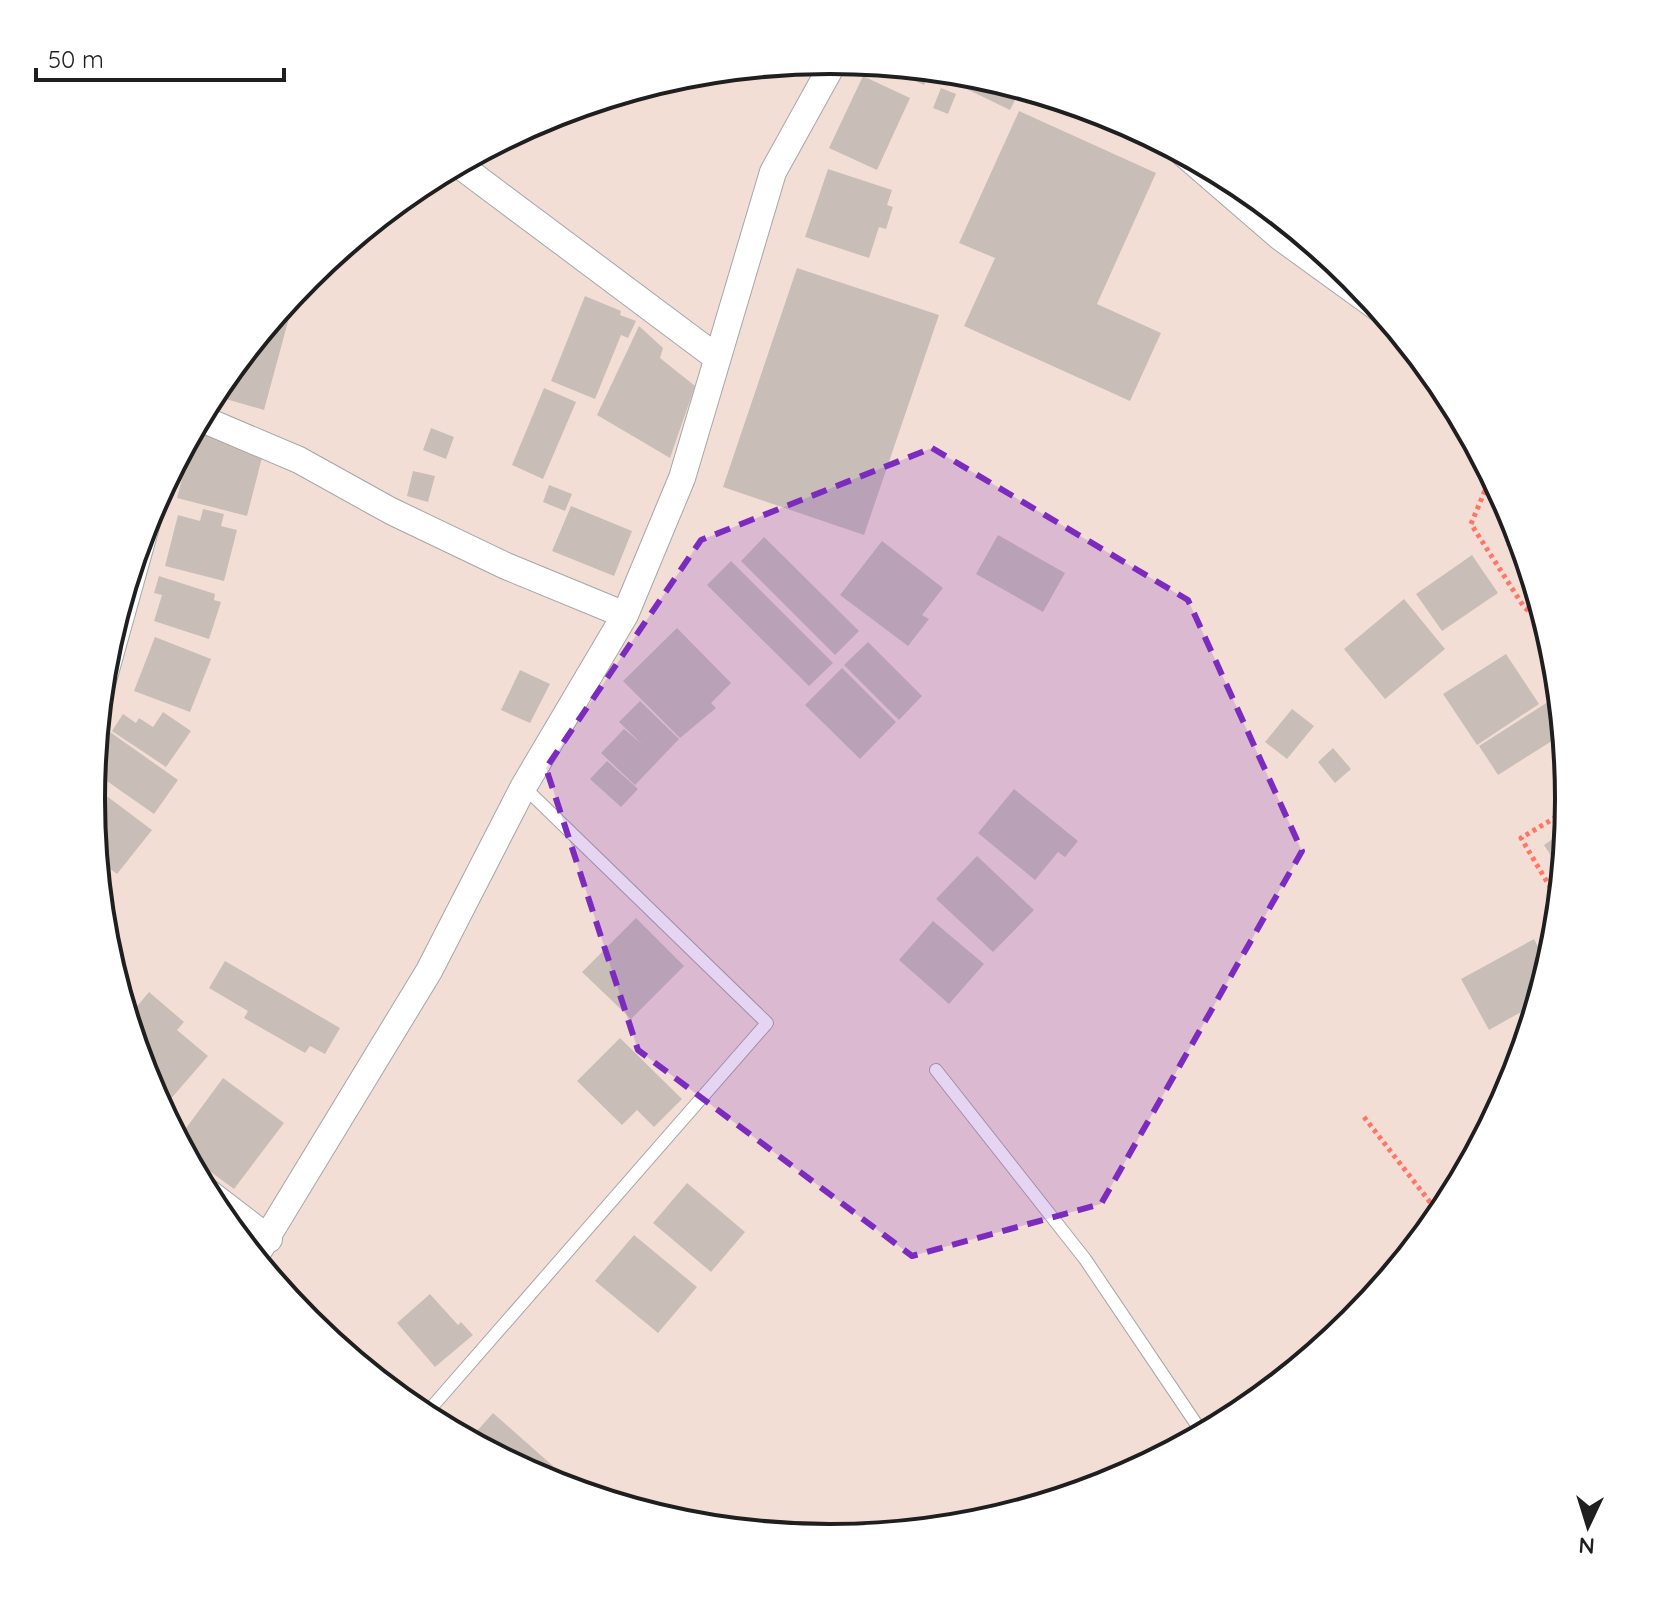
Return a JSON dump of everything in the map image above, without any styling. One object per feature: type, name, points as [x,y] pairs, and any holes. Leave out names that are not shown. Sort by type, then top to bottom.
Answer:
[{"type":"street","points":[[262,1248],[429,971],[524,786],[625,615],[682,478],[773,172],[827,74]]},
{"type":"street","points":[[468,171],[716,357]]},
{"type":"street","points":[[1232,195],[1280,237],[1325,270]]},
{"type":"street","points":[[210,422],[299,460],[391,511],[506,566],[625,615]]},
{"type":"lane","points":[[433,1406],[767,1023],[524,786]]},
{"type":"lane","points":[[936,1070],[1085,1259],[1196,1424]]},
{"type":"path","points":[[1485,490],[1471,524],[1530,612]]},
{"type":"path","points":[[1550,886],[1521,838],[1554,818]]},
{"type":"path","points":[[1364,1117],[1431,1204]]},
{"type":"highlighted area","points":[[932,448],[1188,600],[1302,851],[1101,1204],[912,1256],[638,1050],[546,768],[701,540]]},
{"type":"shaded area","points":[[830,74],[925,80],[971,88],[1063,112],[1151,149],[1192,171],[1233,196],[1308,254],[1343,286],[1405,358],[1433,396],[1480,478],[1517,566],[1530,611],[1549,704],[1555,799],[1549,894],[1541,940],[1517,1032],[1500,1076],[1458,1162],[1433,1202],[1375,1277],[1343,1312],[1271,1374],[1233,1402],[1151,1449],[1063,1486],[1018,1499],[925,1518],[877,1522],[830,1524],[735,1518],[689,1510],[597,1486],[553,1469],[467,1427],[427,1402],[352,1344],[317,1312],[255,1240],[227,1202],[180,1120],[143,1032],[130,987],[111,894],[107,846],[105,799],[111,704],[119,658],[143,566],[160,522],[202,436],[227,396],[285,321],[317,286],[389,224],[427,196],[509,149],[597,112],[642,99],[735,80],[783,76]]},
{"type":"building","points":[[863,76],[910,98],[877,170],[829,148]]},
{"type":"building","points":[[961,86],[1016,98],[1010,110]]},
{"type":"building","points":[[941,88],[956,94],[948,114],[933,108]]},
{"type":"building","points":[[1019,111],[1156,173],[1097,304],[1161,333],[1130,401],[964,326],[995,258],[959,243]]},
{"type":"building","points":[[828,169],[892,190],[887,205],[893,207],[886,229],[879,227],[869,258],[805,237]]},
{"type":"building","points":[[797,268],[939,315],[864,535],[723,487]]},
{"type":"building","points":[[585,296],[636,321],[628,338],[621,335],[595,399],[551,381]]},
{"type":"building","points":[[290,316],[264,410],[225,399]]},
{"type":"building","points":[[639,326],[663,348],[660,358],[695,386],[670,458],[597,415]]},
{"type":"building","points":[[544,388],[576,402],[543,479],[512,465]]},
{"type":"building","points":[[431,428],[454,437],[446,459],[423,450]]},
{"type":"building","points":[[203,434],[264,450],[247,516],[177,498],[184,470]]},
{"type":"building","points":[[413,471],[435,476],[428,502],[407,496]]},
{"type":"building","points":[[549,485],[572,494],[565,511],[543,502]]},
{"type":"building","points":[[571,506],[632,531],[614,576],[552,551]]},
{"type":"building","points":[[203,509],[224,514],[221,526],[237,530],[224,581],[165,566],[178,515],[200,521]]},
{"type":"building","points":[[998,535],[1065,573],[1043,612],[976,574]]},
{"type":"building","points":[[764,537],[859,631],[835,655],[741,561]]},
{"type":"building","points":[[882,541],[943,588],[922,615],[929,619],[908,646],[840,595]]},
{"type":"building","points":[[1472,555],[1498,593],[1442,631],[1416,594]]},
{"type":"building","points":[[731,561],[833,663],[809,686],[707,585]]},
{"type":"building","points":[[159,576],[215,594],[214,600],[221,602],[209,639],[154,621],[162,595],[154,593]]},
{"type":"building","points":[[1404,599],[1445,649],[1385,699],[1344,649]]},
{"type":"building","points":[[677,628],[731,683],[711,703],[716,708],[680,738],[623,681]]},
{"type":"building","points":[[155,637],[211,659],[190,712],[134,691]]},
{"type":"building","points":[[868,642],[922,696],[899,720],[844,665]]},
{"type":"building","points":[[1506,654],[1539,704],[1477,745],[1443,694]]},
{"type":"building","points":[[842,668],[896,722],[860,759],[805,705]]},
{"type":"building","points":[[520,670],[550,684],[530,723],[501,710]]},
{"type":"building","points":[[640,701],[679,739],[635,785],[601,753],[624,729],[643,745],[619,722]]},
{"type":"building","points":[[1549,702],[1552,741],[1498,775],[1479,746]]},
{"type":"building","points":[[1292,709],[1314,726],[1287,759],[1265,742]]},
{"type":"building","points":[[163,712],[191,731],[166,767],[112,731],[123,714],[136,723],[139,718],[153,727]]},
{"type":"building","points":[[110,732],[178,780],[154,814],[106,780]]},
{"type":"building","points":[[1333,748],[1351,769],[1335,783],[1318,762]]},
{"type":"building","points":[[607,761],[638,789],[621,807],[590,779]]},
{"type":"building","points":[[1014,789],[1078,841],[1065,857],[1058,852],[1035,880],[978,833]]},
{"type":"building","points":[[105,795],[152,830],[117,874],[109,868]]},
{"type":"building","points":[[1553,839],[1552,858],[1544,845]]},
{"type":"building","points":[[977,856],[1034,910],[993,952],[936,899]]},
{"type":"building","points":[[636,918],[684,966],[631,1019],[582,972]]},
{"type":"building","points":[[933,921],[984,964],[949,1004],[899,960]]},
{"type":"building","points":[[1534,939],[1539,949],[1523,1011],[1489,1030],[1461,979]]},
{"type":"building","points":[[225,961],[340,1028],[325,1054],[310,1046],[305,1053],[244,1018],[248,1011],[209,988]]},
{"type":"building","points":[[149,992],[184,1022],[177,1030],[208,1056],[171,1099],[143,1032],[136,1008]]},
{"type":"building","points":[[620,1038],[682,1099],[654,1127],[637,1110],[622,1125],[577,1081]]},
{"type":"building","points":[[223,1078],[284,1123],[234,1189],[207,1169],[185,1129]]},
{"type":"building","points":[[687,1183],[745,1232],[711,1272],[653,1223]]},
{"type":"building","points":[[634,1235],[697,1287],[658,1333],[595,1281]]},
{"type":"building","points":[[430,1294],[458,1325],[461,1322],[473,1335],[435,1367],[397,1323]]},
{"type":"building","points":[[493,1413],[553,1466],[551,1468],[476,1432]]}]
